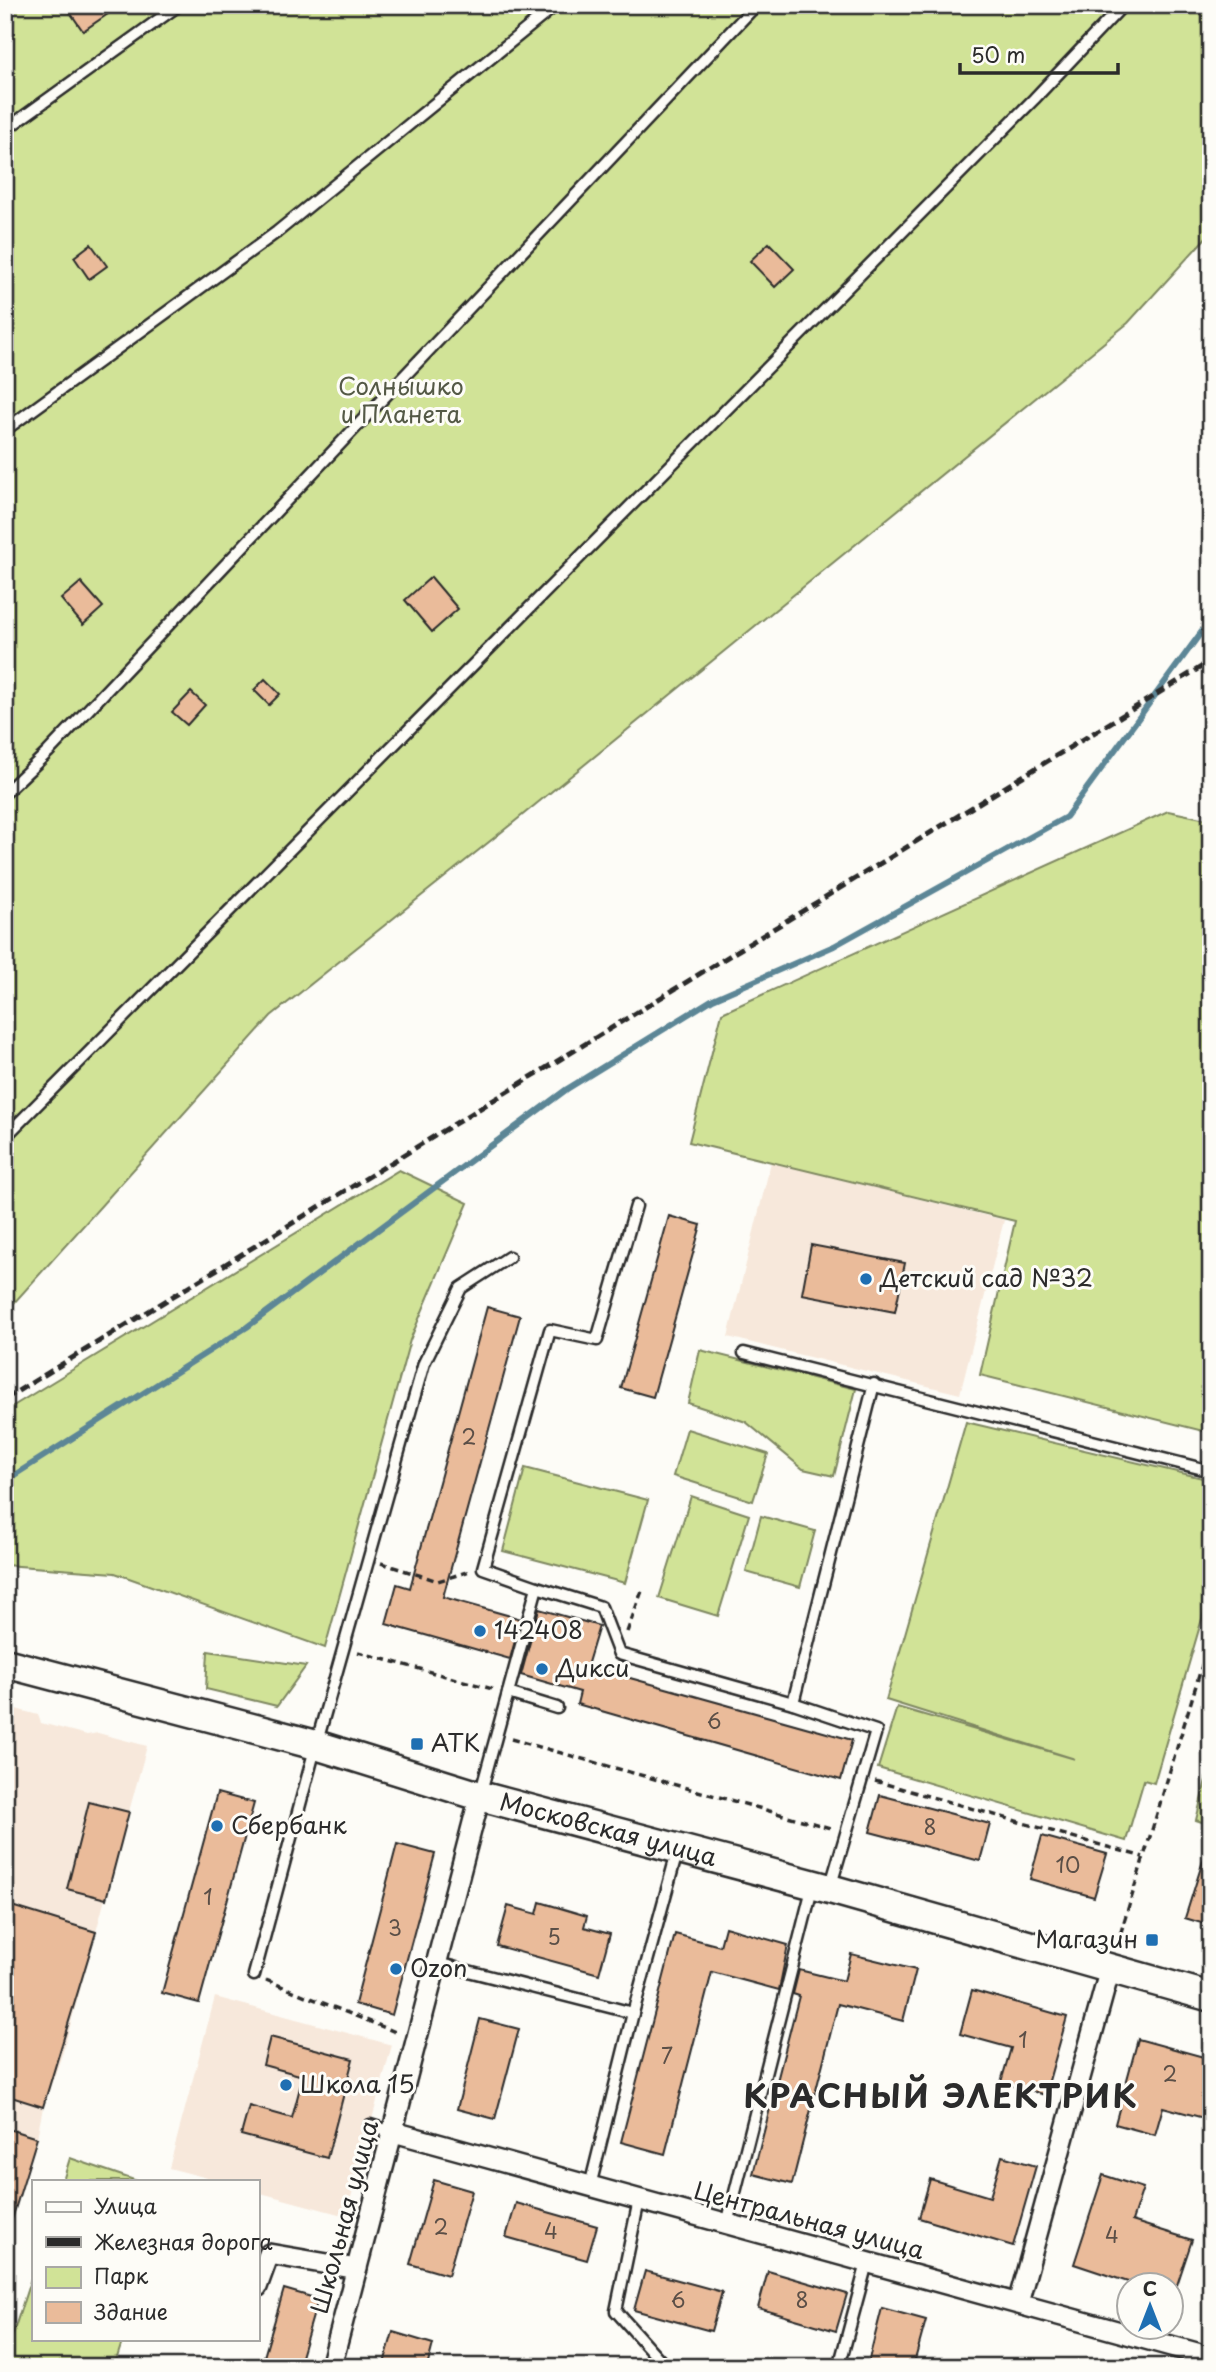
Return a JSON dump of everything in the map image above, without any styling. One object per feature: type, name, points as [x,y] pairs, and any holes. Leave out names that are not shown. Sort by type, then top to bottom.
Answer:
[{"type":"street","name":"Московская улица","points":[[5,1663],[316,1745],[480,1796],[821,1887],[1211,1997]]},
{"type":"street","name":"Школьная улица","points":[[331,2367],[480,1796]]},
{"type":"street","points":[[1018,2303],[1110,1969]]},
{"type":"street","name":"Центральная улица","points":[[394,2132],[1211,2357]]},
{"type":"street","points":[[259,2282],[269,2254],[357,2269]]},
{"type":"lane","points":[[5,130],[179,5]]},
{"type":"lane","points":[[5,430],[277,232],[556,5]]},
{"type":"lane","points":[[5,793],[58,742],[756,5]]},
{"type":"lane","points":[[5,1137],[1014,119],[1123,5]]},
{"type":"lane","points":[[636,1206],[597,1340],[550,1330],[483,1568],[601,1606],[619,1654],[793,1703],[876,1731],[846,1832],[821,1887],[727,2224]]},
{"type":"lane","points":[[254,1975],[424,1363],[461,1288],[509,1257]]},
{"type":"lane","points":[[744,1353],[1211,1471]]},
{"type":"lane","points":[[793,1703],[874,1384]]},
{"type":"lane","points":[[480,1796],[537,1587]]},
{"type":"lane","points":[[508,1693],[557,1708]]},
{"type":"lane","points":[[590,2186],[678,1849]]},
{"type":"lane","points":[[437,1963],[633,2014]]},
{"type":"lane","points":[[370,2125],[394,2132]]},
{"type":"lane","points":[[639,2200],[616,2311],[666,2367]]},
{"type":"lane","points":[[839,2367],[867,2263]]},
{"type":"path","points":[[369,1559],[438,1581],[483,1568]]},
{"type":"path","points":[[619,1654],[643,1588]]},
{"type":"path","points":[[1110,1969],[1211,1636]]},
{"type":"path","points":[[343,1648],[508,1693]]},
{"type":"path","points":[[496,1735],[846,1832]]},
{"type":"path","points":[[862,1777],[1144,1858]]},
{"type":"path","points":[[254,1975],[417,2040]]},
{"type":"shaded area","name":"Детский сад №32","points":[[771,1162],[1004,1220],[960,1394],[728,1337]]},
{"type":"shaded area","points":[[5,1706],[38,1715],[41,1723],[87,1735],[98,1733],[147,1746],[63,2052],[43,2107],[37,2138],[5,2242]]},
{"type":"shaded area","name":"Школа 15","points":[[215,1997],[392,2045],[346,2216],[259,2193],[259,2180],[215,2180],[169,2168]]},
{"type":"green space","name":"Солнышко и Планета","points":[[5,5],[1211,5],[1211,232],[1128,323],[271,1016],[5,1313]]},
{"type":"green space","points":[[1168,811],[1211,820],[1211,1433],[980,1375],[1015,1221],[689,1142],[722,1013]]},
{"type":"green space","points":[[399,1170],[468,1203],[410,1340],[325,1648],[115,1573],[5,1565],[5,1411]]},
{"type":"green space","points":[[700,1350],[856,1389],[834,1476],[803,1469],[746,1422],[688,1403]]},
{"type":"green space","points":[[966,1422],[1211,1480],[1211,1588],[1154,1783],[1144,1780],[1126,1841],[878,1768],[897,1707],[1075,1759],[886,1700]]},
{"type":"green space","points":[[687,1429],[768,1454],[753,1501],[673,1476]]},
{"type":"green space","points":[[525,1468],[648,1500],[625,1583],[503,1551]]},
{"type":"green space","points":[[691,1496],[749,1515],[718,1616],[659,1598]]},
{"type":"green space","points":[[761,1516],[815,1531],[800,1587],[746,1572]]},
{"type":"green space","points":[[208,1651],[306,1666],[277,1706],[206,1689]]},
{"type":"green space","points":[[1211,1760],[1211,1825],[1196,1820]]},
{"type":"green space","points":[[70,2158],[134,2180],[63,2180]]},
{"type":"green space","points":[[32,2275],[32,2340],[123,2340],[114,2367],[5,2367],[5,2358]]},
{"type":"building","points":[[65,5],[121,5],[83,31]]},
{"type":"building","points":[[769,243],[794,269],[775,287],[750,261]]},
{"type":"building","points":[[91,244],[107,266],[89,279],[74,257]]},
{"type":"building","points":[[431,577],[458,609],[432,632],[405,600]]},
{"type":"building","points":[[81,582],[103,607],[83,625],[61,599]]},
{"type":"building","points":[[265,679],[280,694],[269,705],[254,690]]},
{"type":"building","points":[[191,692],[205,705],[187,725],[172,712]]},
{"type":"building","points":[[669,1216],[701,1225],[653,1397],[621,1388]]},
{"type":"building","points":[[811,1245],[905,1263],[895,1312],[802,1294]]},
{"type":"building","points":[[487,1307],[520,1316],[443,1597],[521,1619],[510,1659],[386,1624],[397,1584],[410,1588]]},
{"type":"building","points":[[539,1609],[599,1626],[587,1666],[852,1740],[841,1780],[577,1704],[580,1692],[521,1675]]},
{"type":"building","points":[[217,1793],[254,1803],[199,2003],[162,1993]]},
{"type":"building","points":[[880,1795],[990,1824],[980,1861],[870,1832]]},
{"type":"building","points":[[89,1802],[129,1812],[106,1899],[67,1889]]},
{"type":"building","points":[[1042,1836],[1107,1854],[1094,1897],[1030,1879]]},
{"type":"building","points":[[397,1844],[435,1854],[392,2015],[355,2004]]},
{"type":"building","points":[[1207,1848],[1211,1849],[1211,1926],[1185,1918]]},
{"type":"building","points":[[540,1902],[587,1916],[584,1927],[610,1934],[599,1974],[497,1946],[508,1906],[537,1914]]},
{"type":"building","points":[[5,1904],[96,1932],[43,2107],[5,2095]]},
{"type":"building","points":[[725,1927],[788,1945],[779,1990],[712,1972],[665,2154],[621,2142],[675,1934],[720,1946]]},
{"type":"building","points":[[851,1954],[916,1970],[903,2021],[838,2004],[792,2184],[753,2174],[799,1996],[793,1994],[799,1970],[844,1981]]},
{"type":"building","points":[[972,1990],[1067,2017],[1045,2095],[1001,2082],[1011,2048],[960,2034]]},
{"type":"building","points":[[480,2019],[519,2029],[495,2119],[457,2109]]},
{"type":"building","points":[[270,2037],[353,2059],[327,2158],[241,2135],[249,2106],[292,2118],[303,2076],[263,2065]]},
{"type":"building","points":[[1138,2039],[1211,2059],[1211,2120],[1163,2107],[1155,2135],[1115,2124]]},
{"type":"building","points":[[5,2128],[37,2138],[9,2229],[5,2228]]},
{"type":"building","points":[[1002,2156],[1036,2166],[1013,2246],[919,2218],[930,2179],[990,2197]]},
{"type":"building","points":[[1103,2175],[1143,2188],[1132,2221],[1192,2240],[1182,2270],[1114,2270],[1114,2277],[1074,2264]]},
{"type":"building","points":[[434,2180],[472,2191],[448,2275],[410,2264]]},
{"type":"building","points":[[516,2203],[597,2226],[587,2260],[506,2237]]},
{"type":"building","points":[[645,2271],[722,2292],[711,2331],[634,2310]]},
{"type":"building","points":[[768,2271],[847,2294],[836,2331],[758,2308]]},
{"type":"building","points":[[284,2289],[318,2299],[298,2367],[261,2367]]},
{"type":"building","points":[[882,2308],[926,2320],[913,2367],[867,2367]]},
{"type":"building","points":[[393,2332],[433,2344],[427,2367],[383,2367]]},
{"type":"waterway","points":[[5,1481],[247,1327],[567,1089],[713,999],[834,946],[1066,817],[1211,619]]},
{"type":"railway","points":[[5,1399],[1211,661]]},
{"type":"place","name":"Детский сад №32","points":[[866,1279]]},
{"type":"place","name":"142408","points":[[480,1631]]},
{"type":"place","name":"Дикси","points":[[542,1669]]},
{"type":"place","name":"АТК","points":[[417,1744]]},
{"type":"place","name":"Сбербанк","points":[[217,1826]]},
{"type":"place","name":"Магазин","points":[[1152,1940]]},
{"type":"place","name":"Ozon","points":[[396,1969]]},
{"type":"place","name":"Школа 15","points":[[286,2085]]},
{"type":"district","name":"КРАСНЫЙ ЭЛЕКТРИК","points":[[941,2097]]}]
